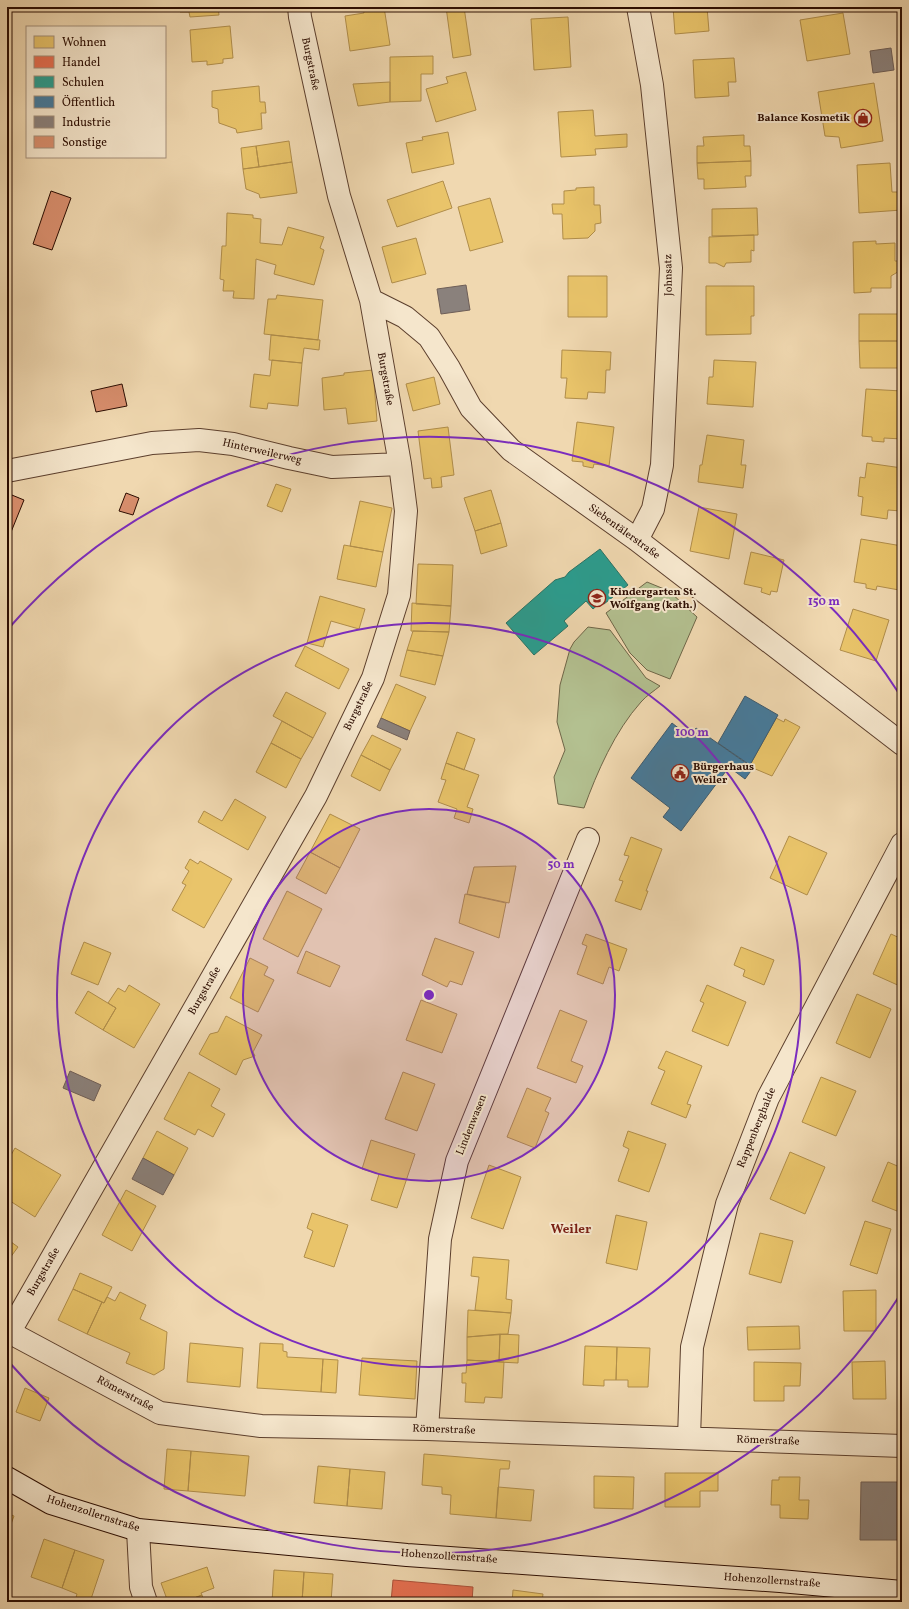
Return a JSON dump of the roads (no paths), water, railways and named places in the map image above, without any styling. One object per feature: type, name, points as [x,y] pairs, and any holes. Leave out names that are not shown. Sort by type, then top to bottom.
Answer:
[{"type":"street","name":"Burgstraße","points":[[8,1332],[316,796],[373,678],[398,595],[406,511],[400,464],[371,300],[339,196],[300,18],[299,7]]},
{"type":"street","name":"Johnsatz","points":[[637,540],[653,508],[662,465],[671,268],[652,85],[638,7]]},
{"type":"street","name":"Siebentälerstraße","points":[[371,300],[405,317],[429,337],[449,368],[471,408],[511,450],[637,540],[902,744]]},
{"type":"street","name":"Hinterweilerweg","points":[[7,471],[152,442],[199,440],[233,444],[332,467],[400,464]]},
{"type":"street","name":"Lindenwasen","points":[[427,1429],[440,1239],[457,1161],[588,839]]},
{"type":"street","name":"Rappenberghalde","points":[[689,1438],[692,1347],[727,1204],[768,1098],[902,844]]},
{"type":"street","name":"Römerstraße","points":[[8,1332],[160,1413],[261,1426],[427,1429],[902,1446]]},
{"type":"street","name":"Hohenzollernstraße","points":[[7,1478],[51,1502],[138,1530],[407,1555],[772,1580],[902,1592]]},
{"type":"street","points":[[138,1530],[141,1587],[146,1602]]},
{"type":"place","name":"Balance Kosmetik","points":[[863,118]]},
{"type":"place","name":"Kindergarten St. Wolfgang (kath.)","points":[[597,598]]},
{"type":"place","name":"Bürgerhaus Weiler","points":[[680,773]]},
{"type":"district","name":"Weiler","points":[[571,1230]]}]
